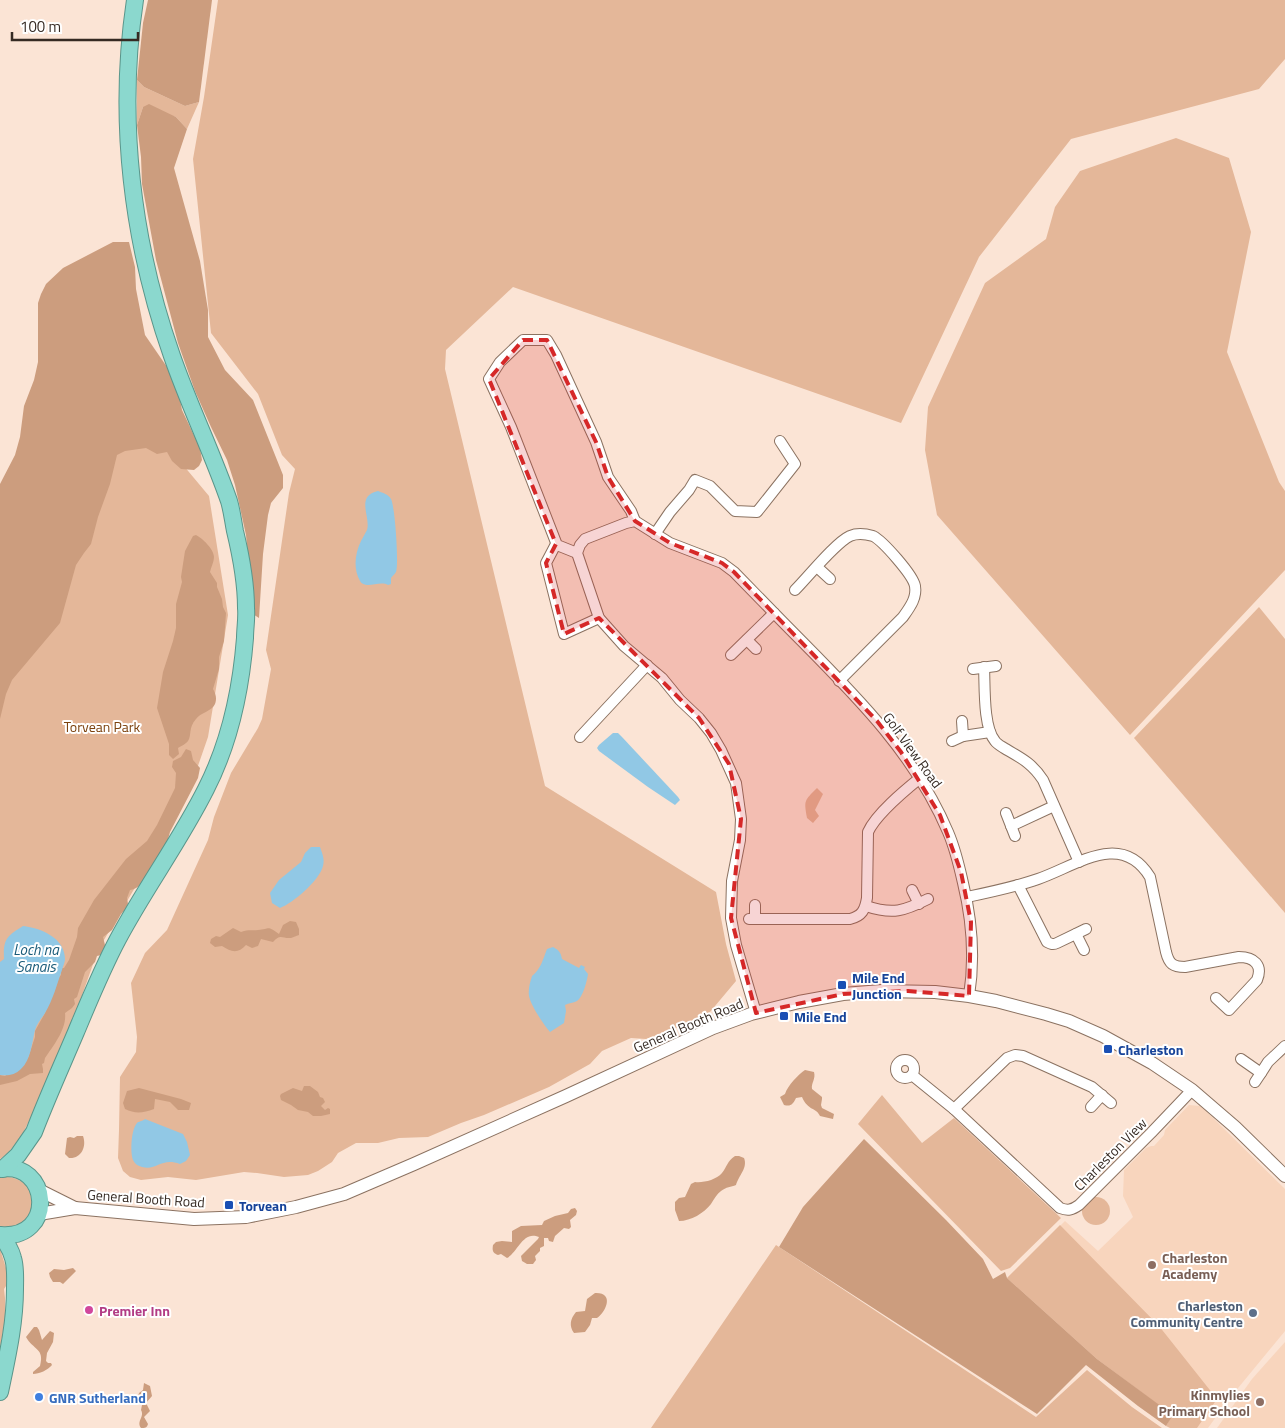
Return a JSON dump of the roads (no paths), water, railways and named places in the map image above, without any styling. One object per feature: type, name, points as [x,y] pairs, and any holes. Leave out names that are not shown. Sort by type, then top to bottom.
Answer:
[{"type":"highway","points":[[29,1176],[29,1160],[34,1132],[106,962],[208,786],[233,718],[244,654],[246,609],[242,559],[230,504],[170,352],[149,284],[139,238],[132,182],[127,93],[130,33],[135,0]]},
{"type":"highway","points":[[1,1169],[18,1155],[34,1132]]},
{"type":"highway","points":[[0,1235],[10,1236],[28,1229],[39,1214],[41,1206],[39,1190],[29,1176],[16,1170],[1,1169]]},
{"type":"highway","points":[[15,1268],[28,1229]]},
{"type":"highway","points":[[0,1235],[13,1256],[15,1268],[15,1308],[10,1347],[0,1392]]},
{"type":"street","points":[[577,553],[556,544],[511,427],[489,379],[500,362],[523,340],[547,340],[556,355],[596,442],[608,477],[631,511],[635,521],[585,539],[577,553],[599,618],[624,646],[662,678],[711,733],[729,764],[736,782],[741,819],[740,840],[732,881],[731,918],[736,945],[756,1013]]},
{"type":"street","points":[[655,534],[695,480],[710,486],[735,511],[757,512],[796,464],[780,441]]},
{"type":"street","name":"Golf View Road","points":[[635,521],[670,543],[722,563],[734,572],[878,721],[920,778],[948,832],[967,896],[972,941],[972,970],[969,996]]},
{"type":"street","points":[[795,590],[839,544],[851,536],[863,534],[874,537],[883,544],[909,574],[915,584],[915,596],[903,617],[839,680]]},
{"type":"street","points":[[556,544],[546,563],[564,634],[599,618]]},
{"type":"street","points":[[817,567],[830,579]]},
{"type":"street","points":[[731,655],[774,612]]},
{"type":"street","points":[[747,640],[756,650]]},
{"type":"street","points":[[580,738],[647,665]]},
{"type":"street","points":[[973,669],[996,666]]},
{"type":"street","points":[[984,668],[987,722],[990,732],[995,741],[1037,769],[1078,862]]},
{"type":"street","points":[[962,721],[963,736]]},
{"type":"street","points":[[952,741],[963,736],[990,732]]},
{"type":"street","points":[[755,905],[752,919],[850,919],[857,917],[866,906],[868,832],[871,825],[920,778]]},
{"type":"street","points":[[1011,826],[1054,806]]},
{"type":"street","points":[[1006,813],[1015,836]]},
{"type":"street","points":[[967,896],[1038,879],[1078,862],[1106,853],[1128,856],[1145,868],[1150,877],[1154,888],[1168,959],[1175,966],[1185,967],[1239,957],[1253,959],[1256,963],[1259,969],[1257,980],[1225,1014],[1216,998]]},
{"type":"street","points":[[1018,885],[1047,942],[1053,945],[1086,929]]},
{"type":"street","points":[[912,890],[918,904]]},
{"type":"street","points":[[866,906],[887,912],[899,911],[928,899]]},
{"type":"street","points":[[1076,934],[1084,950]]},
{"type":"street","name":"General Booth Road","points":[[39,1214],[75,1208],[194,1219],[246,1217],[296,1207],[344,1194],[566,1096],[713,1028],[756,1013],[799,1002],[843,994],[908,991],[969,996],[1023,1008],[1069,1022],[1103,1036],[1152,1063],[1192,1090],[1235,1127],[1285,1176]]},
{"type":"street","points":[[1255,1082],[1268,1062],[1285,1046]]},
{"type":"street","points":[[954,1109],[1003,1061],[1015,1055],[1024,1056],[1092,1087],[1111,1103]]},
{"type":"street","points":[[1241,1059],[1261,1073]]},
{"type":"street","name":"Charleston View","points":[[912,1075],[954,1109],[1060,1208],[1066,1210],[1079,1205],[1151,1134],[1192,1090]]},
{"type":"street","points":[[1091,1107],[1102,1095]]},
{"type":"street","name":"General Booth Road","points":[[39,1190],[75,1208]]},
{"type":"water","points":[[378,491],[391,499],[394,512],[397,567],[396,572],[391,578],[391,584],[365,585],[362,584],[358,576],[356,556],[368,525],[365,502],[367,497]]},
{"type":"water","points":[[613,733],[618,733],[678,797],[680,800],[675,805],[599,751],[597,748],[599,745]]},
{"type":"water","points":[[311,847],[320,847],[324,861],[321,872],[305,891],[280,908],[272,903],[270,893],[279,880],[301,862],[305,853]]},
{"type":"water","name":"Loch na Sanais","points":[[23,926],[51,935],[61,945],[65,960],[50,1003],[36,1027],[27,1061],[16,1073],[0,1075],[0,962],[4,959],[5,942]]},
{"type":"water","points":[[553,947],[557,949],[562,959],[579,968],[581,965],[585,967],[584,969],[588,974],[579,999],[576,1002],[565,1005],[564,1023],[550,1032],[532,1005],[529,991],[532,976],[540,967],[547,949]]},
{"type":"water","points":[[145,1119],[183,1134],[190,1155],[186,1161],[180,1164],[168,1162],[147,1168],[136,1164],[133,1160],[132,1152],[134,1129],[138,1122]]},
{"type":"place","name":"Mile End Junction","points":[[842,985]]},
{"type":"place","name":"Mile End","points":[[784,1016]]},
{"type":"place","name":"Charleston","points":[[1108,1049]]},
{"type":"place","name":"Torvean","points":[[229,1205]]},
{"type":"place","name":"Charleston Academy","points":[[1152,1265]]},
{"type":"place","name":"Premier Inn","points":[[89,1310]]},
{"type":"place","name":"Charleston Community Centre","points":[[1253,1313]]},
{"type":"place","name":"GNR Sutherland","points":[[39,1397]]},
{"type":"place","name":"Kinmylies Primary School","points":[[1260,1402]]},
{"type":"park label","name":"Torvean Park","points":[[102,726]]}]
